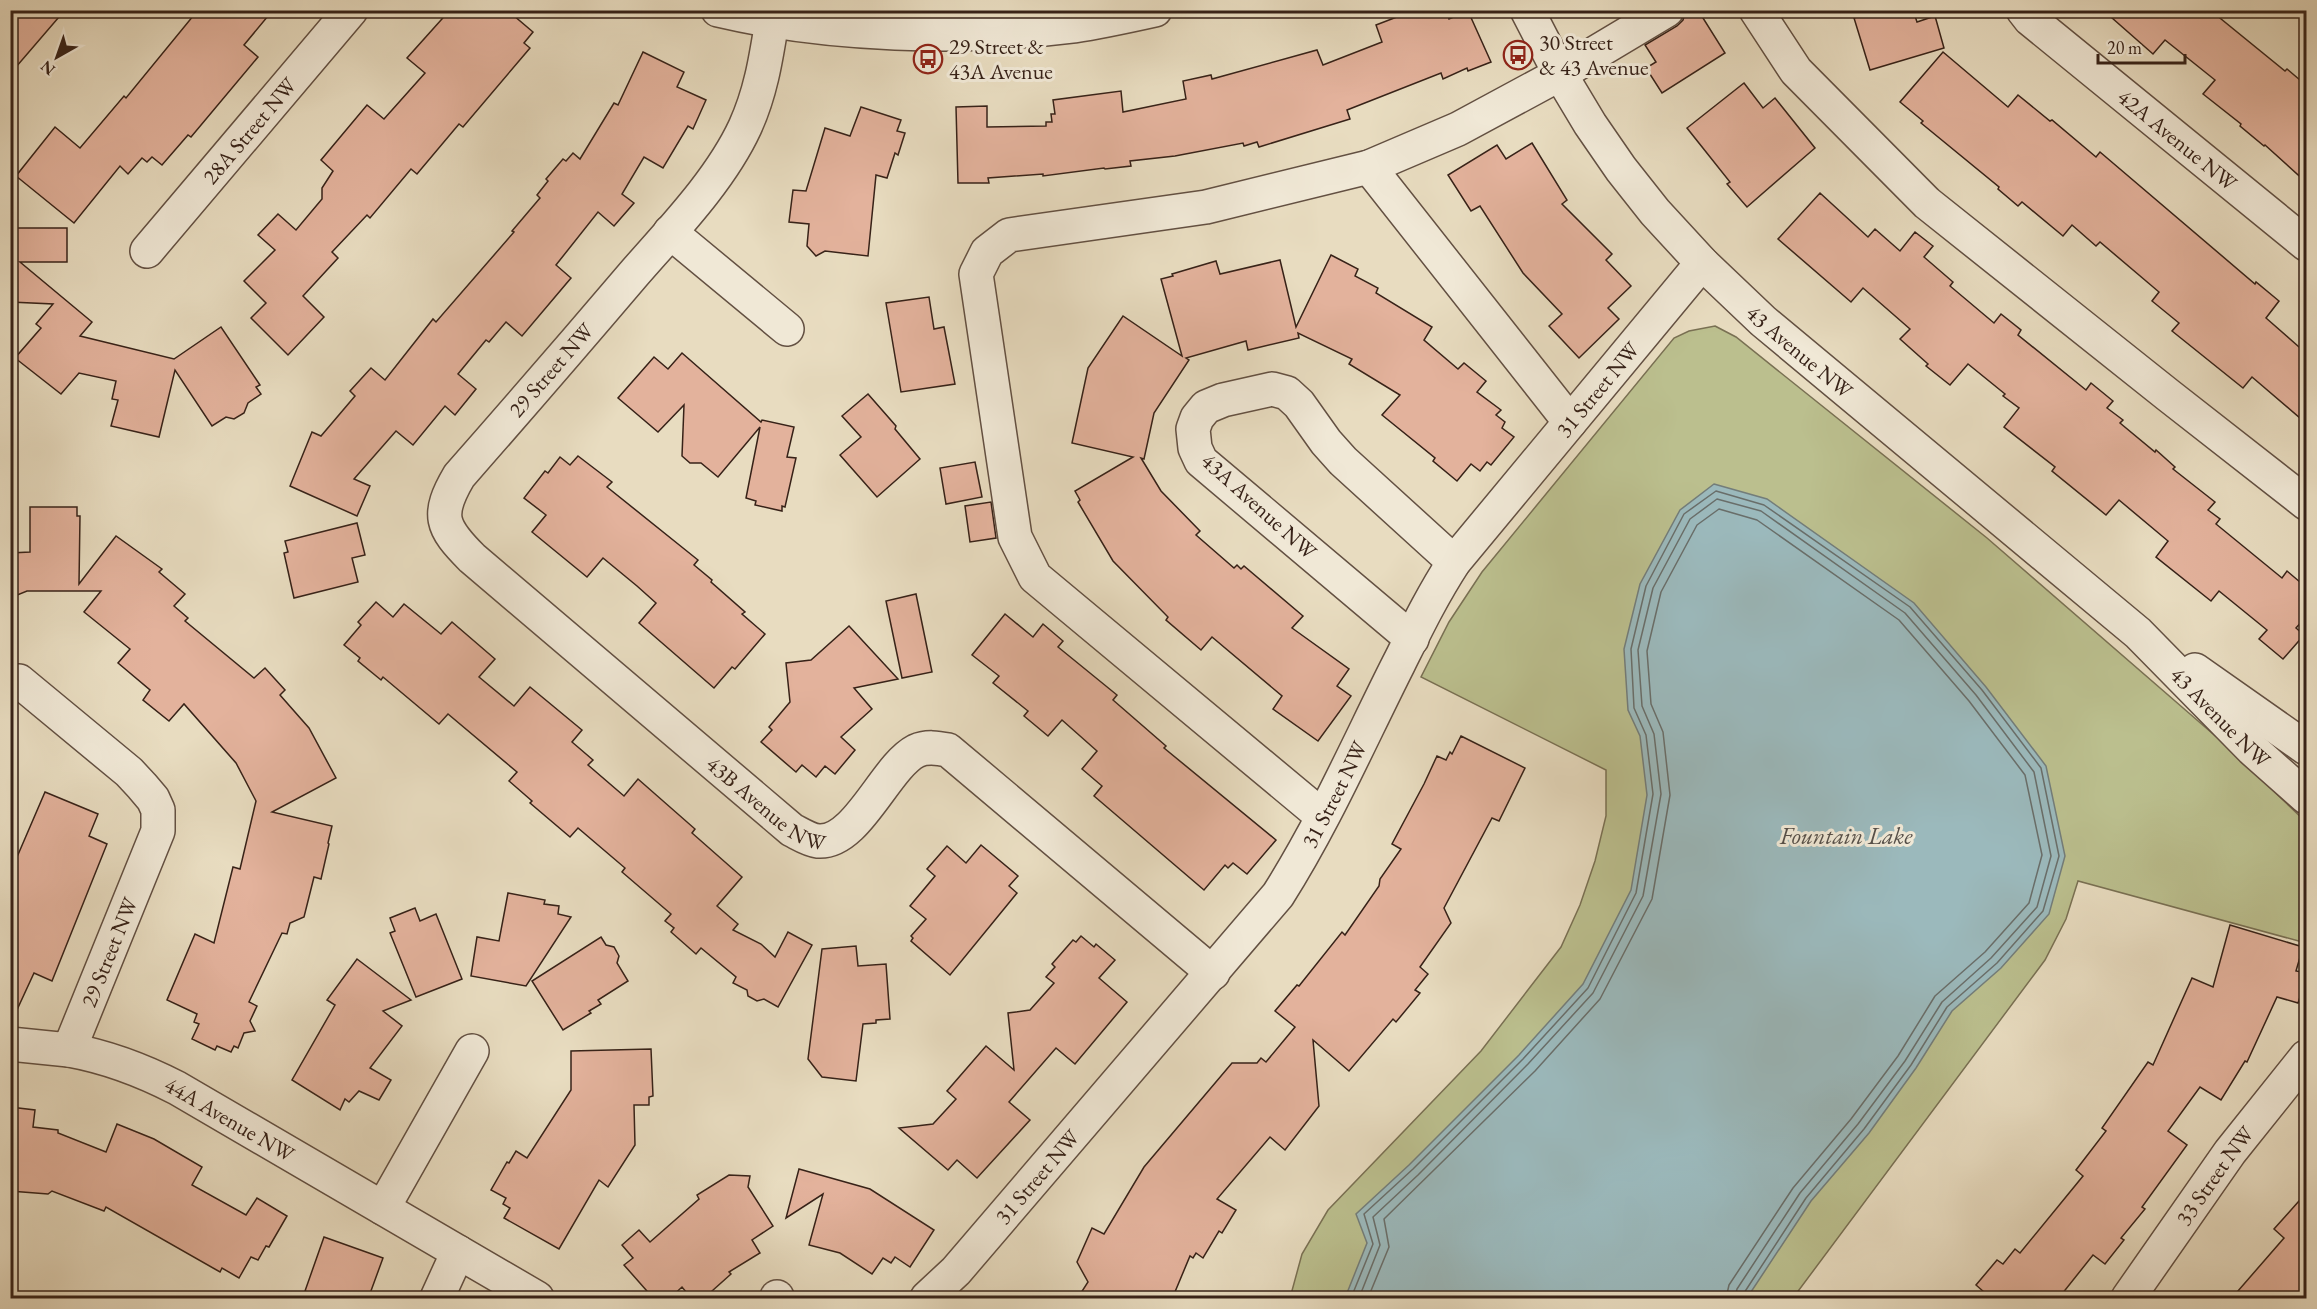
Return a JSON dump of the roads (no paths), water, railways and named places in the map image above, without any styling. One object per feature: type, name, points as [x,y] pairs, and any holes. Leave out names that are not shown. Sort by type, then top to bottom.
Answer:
[{"type":"street","name":"28A Street NW","points":[[147,251],[351,10]]},
{"type":"street","points":[[718,10],[815,27],[912,33],[1025,31],[1075,26],[1155,10]]},
{"type":"street","name":"43 Avenue NW","points":[[1527,10],[1560,74],[1622,170],[1655,212],[1702,263],[1762,321],[2138,633],[2307,748]]},
{"type":"street","points":[[1322,816],[1035,577],[1015,537],[976,274],[987,252],[1009,235],[1206,207],[1369,166],[1458,129],[1560,74],[1667,10]]},
{"type":"street","points":[[1756,10],[1796,71],[1927,203],[2307,503]]},
{"type":"street","name":"42A Avenue NW","points":[[2024,10],[2030,19],[2307,244]]},
{"type":"street","name":"29 Street NW","points":[[444,515],[449,494],[459,476],[670,232],[722,165],[744,128],[759,92],[772,21]]},
{"type":"street","points":[[1369,166],[1570,422]]},
{"type":"street","points":[[670,232],[787,329]]},
{"type":"street","name":"31 Street NW","points":[[927,1299],[956,1270],[1278,895],[1322,816],[1431,598],[1455,562],[1702,263]]},
{"type":"street","name":"43A Avenue NW","points":[[1412,639],[1201,461],[1195,448],[1194,429],[1197,418],[1206,407],[1224,400],[1272,389],[1287,393],[1299,404],[1326,442],[1343,461],[1455,562]]},
{"type":"street","name":"43B Avenue NW","points":[[444,515],[448,530],[472,558],[792,830],[819,841],[832,838],[847,830],[902,764],[916,751],[934,747],[948,750],[1213,973]]},
{"type":"street","name":"43 Avenue NW","points":[[2138,633],[2252,749],[2307,797]]},
{"type":"street","name":"29 Street NW","points":[[19,681],[129,772],[153,799],[159,819],[158,831],[69,1050]]},
{"type":"street","points":[[10,1044],[69,1050]]},
{"type":"street","name":"44A Avenue NW","points":[[69,1050],[109,1059],[155,1077],[537,1299]]},
{"type":"street","points":[[383,1208],[472,1052]]},
{"type":"street","name":"33 Street NW","points":[[2128,1299],[2230,1152],[2307,1057]]},
{"type":"street","points":[[437,1299],[458,1252]]},
{"type":"water","name":"Fountain Lake","points":[[1714,484],[1767,499],[1914,603],[1986,687],[2046,766],[2065,856],[2049,914],[2001,968],[1952,1011],[1916,1068],[1869,1133],[1811,1201],[1747,1298],[1345,1298],[1367,1243],[1356,1214],[1409,1165],[1519,1055],[1583,984],[1631,890],[1647,795],[1640,736],[1628,710],[1624,649],[1640,584],[1680,510]]},
{"type":"place","name":"30 Street & 43 Avenue","points":[[1518,55]]},
{"type":"place","name":"29 Street & 43A Avenue","points":[[928,59]]}]
